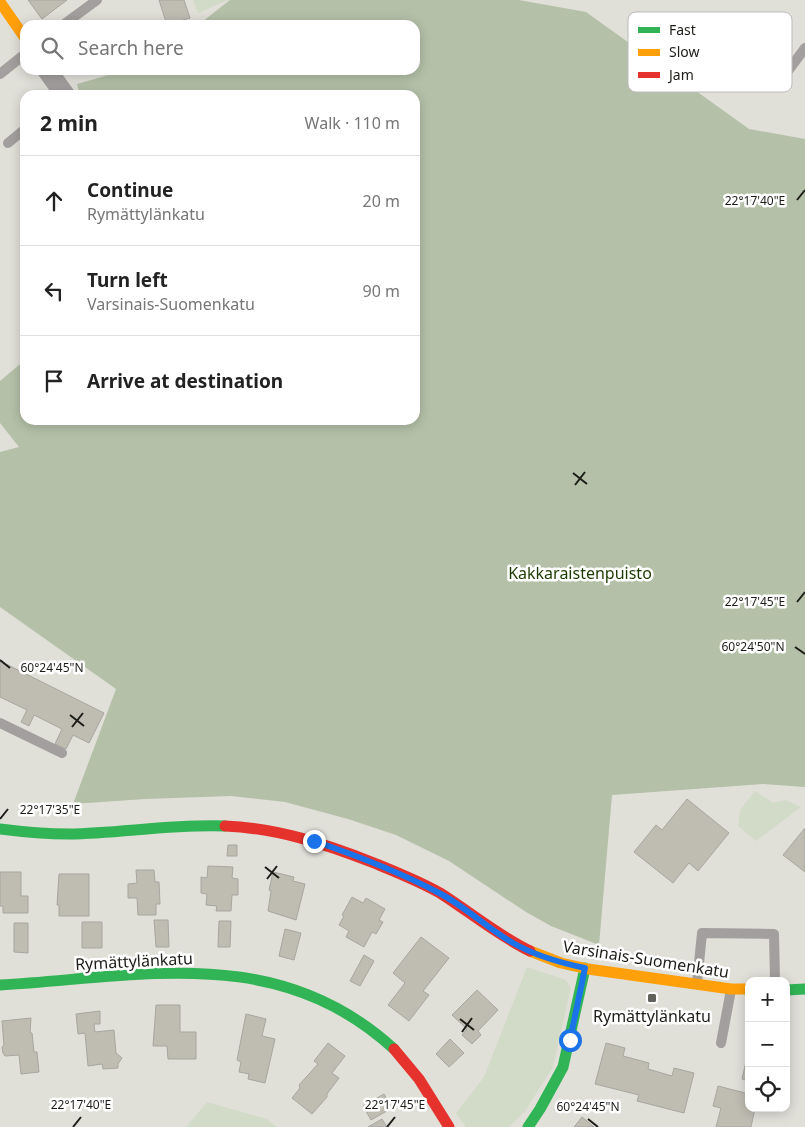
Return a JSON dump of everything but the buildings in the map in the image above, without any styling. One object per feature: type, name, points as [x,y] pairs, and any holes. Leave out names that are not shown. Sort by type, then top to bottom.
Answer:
[{"type":"street","points":[[0,2],[20,31]]},
{"type":"street","points":[[52,75],[61,90]]},
{"type":"street","name":"Varsinais-Suomenkatu","points":[[0,829],[23,833],[74,834],[206,826],[274,831],[314,841],[404,875],[442,895],[514,944],[560,962],[585,968],[731,989],[745,989]]},
{"type":"street","points":[[528,1127],[563,1067],[585,968]]},
{"type":"street","name":"Rymättylänkatu","points":[[0,986],[173,972],[228,975],[278,984],[323,999],[362,1023],[397,1052],[429,1092],[449,1127]]},
{"type":"street","points":[[790,990],[805,989]]},
{"type":"lane","points":[[70,20],[97,0]]},
{"type":"lane","points":[[792,66],[805,48]]},
{"type":"lane","points":[[0,74],[20,58]]},
{"type":"lane","points":[[8,143],[20,133]]},
{"type":"lane","points":[[0,723],[62,753]]},
{"type":"lane","points":[[697,984],[702,933],[774,934],[775,977]]},
{"type":"lane","points":[[721,1043],[731,989]]},
{"type":"green space","points":[[193,0],[228,0],[198,13]]},
{"type":"green space","name":"Kakkaraistenpuisto","points":[[230,0],[519,0],[586,12],[628,42],[628,92],[697,92],[749,129],[805,139],[805,787],[763,784],[612,795],[599,945],[551,926],[526,912],[449,861],[396,835],[348,819],[285,802],[231,796],[73,804],[116,689],[0,607],[0,452],[19,447],[0,423],[0,381],[20,364],[20,425],[420,425],[420,90],[79,90],[77,84],[108,75],[420,75],[420,20],[204,20]]},
{"type":"green space","points":[[755,791],[773,803],[786,800],[801,807],[756,841],[738,826],[740,810]]},
{"type":"green space","points":[[527,967],[566,980],[571,988],[553,1067],[525,1111],[509,1127],[466,1127],[456,1113],[484,1077]]},
{"type":"green space","points":[[207,1102],[267,1119],[277,1127],[186,1127]]},
{"type":"traffic: fast","points":[[0,829],[34,833],[69,834],[186,826],[225,826]]},
{"type":"traffic: fast","points":[[528,1127],[563,1067],[585,968]]},
{"type":"traffic: fast","points":[[0,985],[156,974],[206,974],[255,980],[303,993],[349,1015],[394,1049]]},
{"type":"traffic: fast","points":[[790,990],[805,989]]},
{"type":"traffic: slow","points":[[0,2],[20,31]]},
{"type":"traffic: slow","points":[[530,951],[561,963],[588,969],[731,989],[745,989]]},
{"type":"traffic: jam","points":[[225,826],[244,827],[301,838],[338,849],[391,870],[440,893],[495,931],[530,951]]},
{"type":"traffic: jam","points":[[394,1049],[419,1079],[449,1127]]},
{"type":"place","name":"Rymättylänkatu","points":[[652,998]]},
{"type":"route","points":[[314,841],[404,875],[442,895],[514,944],[536,954],[585,968],[570,1040]]}]
